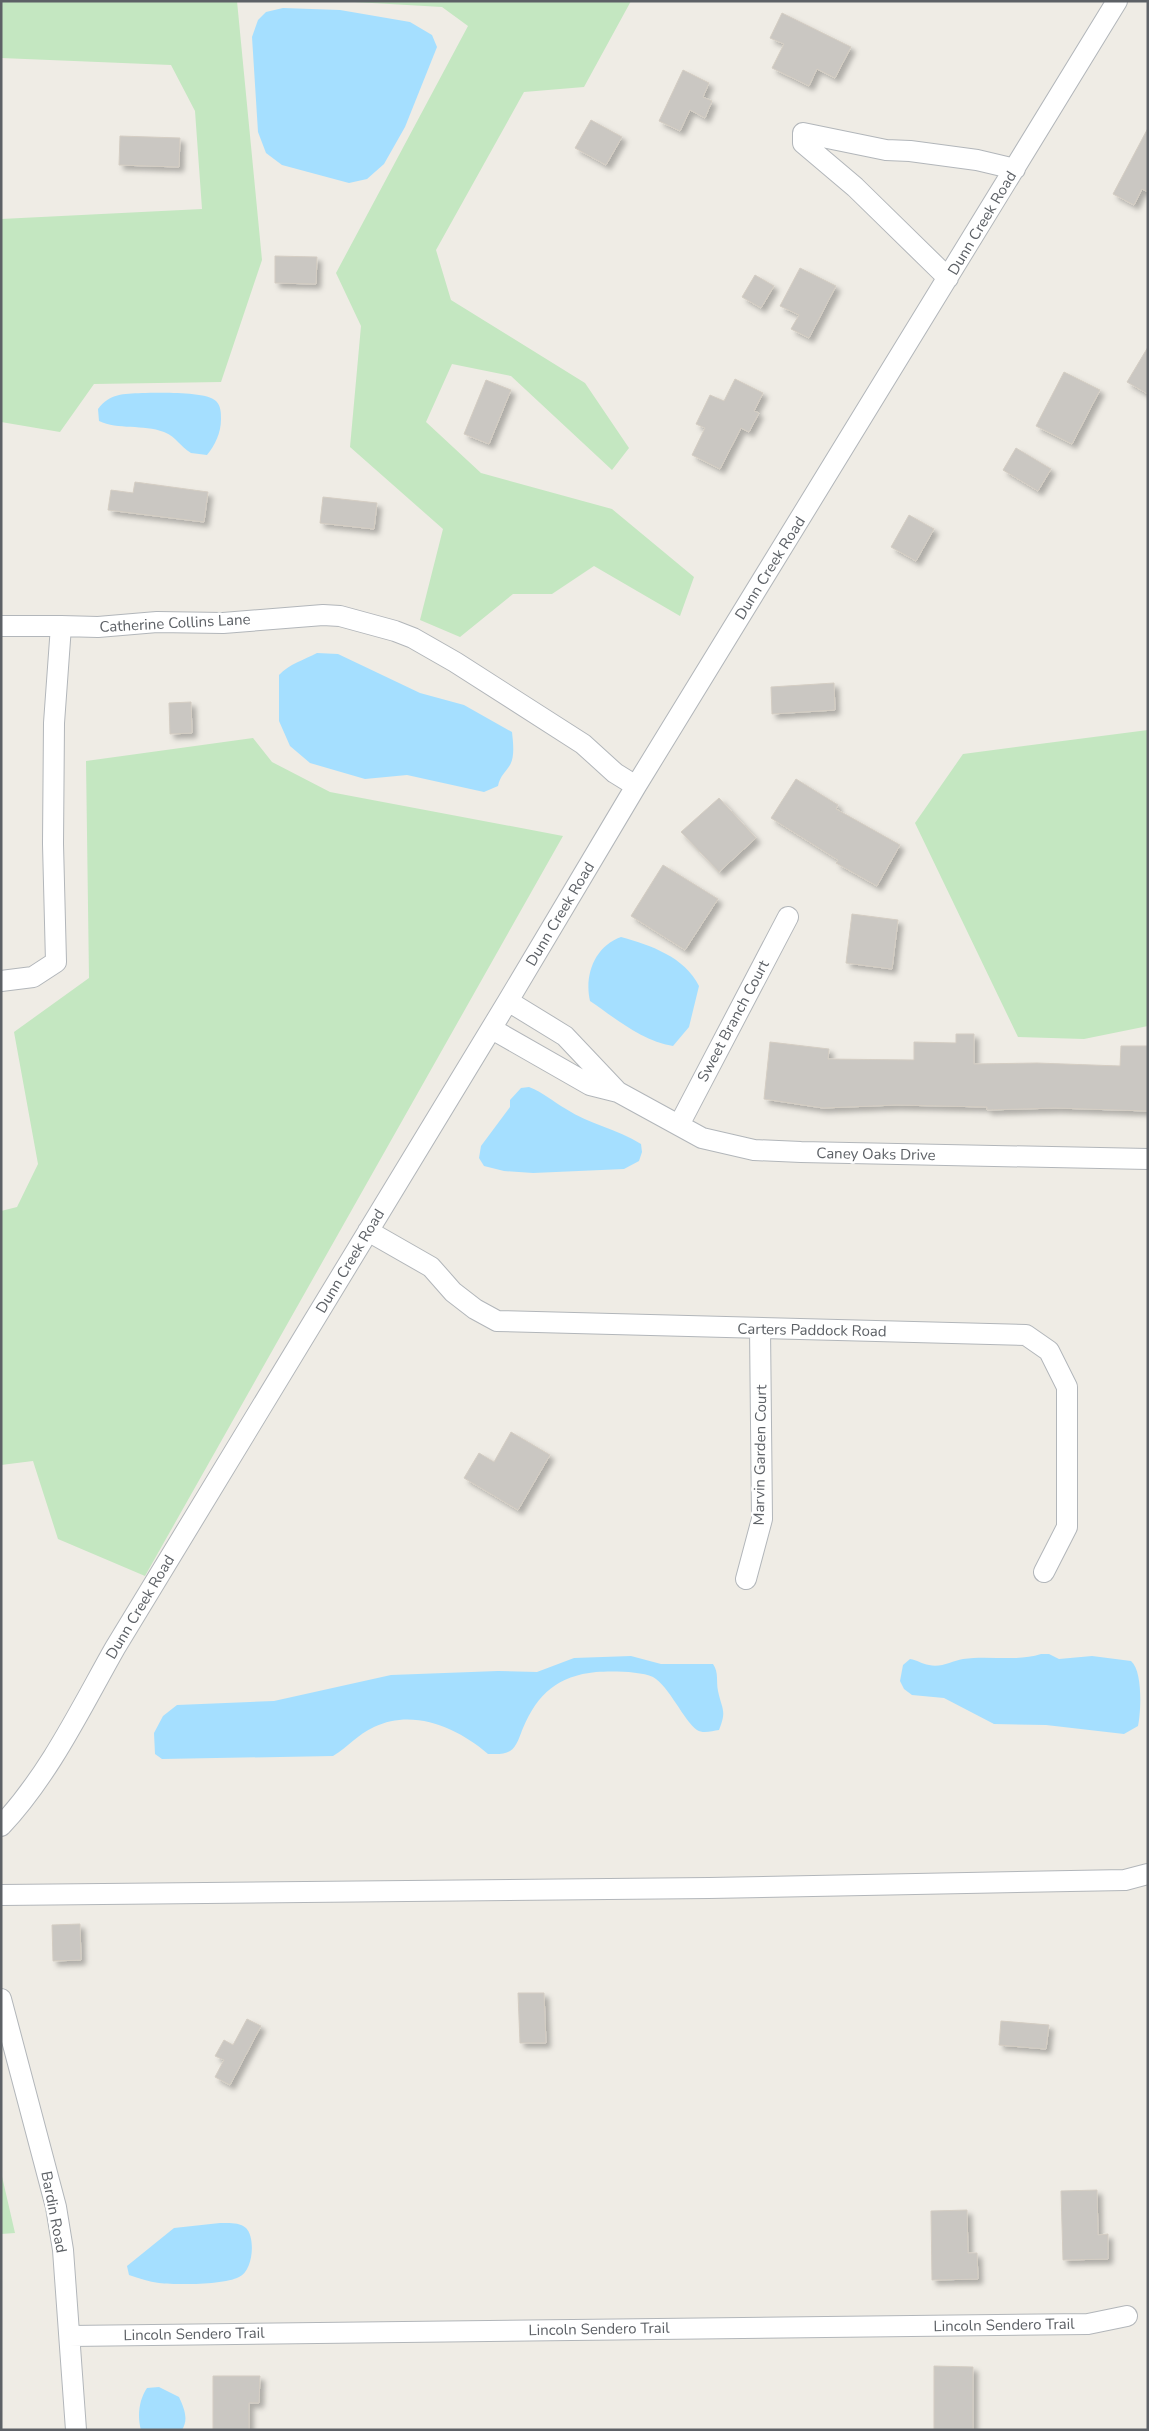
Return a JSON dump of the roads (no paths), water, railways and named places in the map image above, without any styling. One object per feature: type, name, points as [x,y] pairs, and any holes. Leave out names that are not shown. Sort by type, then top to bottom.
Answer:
[{"type":"street","name":"Dunn Creek Road","points":[[1,1826],[27,1795],[60,1744],[368,1231],[492,1029],[636,786],[1117,1]]},
{"type":"street","points":[[948,278],[855,187],[803,143],[803,133],[886,150],[910,151],[977,160],[1015,169]]},
{"type":"street","name":"Catherine Collins Lane","points":[[1,626],[98,627],[158,622],[223,623],[323,615],[340,616],[395,631],[413,638],[455,662],[583,744],[615,773],[636,786]]},
{"type":"street","points":[[1,981],[33,977],[56,962],[53,844],[54,733],[61,626]]},
{"type":"street","name":"Sweet Branch Court","points":[[679,1125],[788,918]]},
{"type":"street","name":"Caney Oaks Drive","points":[[508,1002],[565,1036],[618,1092]]},
{"type":"street","name":"Caney Oaks Drive","points":[[492,1029],[590,1086],[618,1092],[702,1138],[754,1150],[1148,1159]]},
{"type":"street","name":"Carters Paddock Road","points":[[368,1231],[431,1267],[453,1292],[475,1309],[497,1321],[1026,1335],[1048,1351],[1067,1387],[1067,1527],[1044,1572]]},
{"type":"street","name":"Marvin Garden Court","points":[[746,1580],[762,1519],[760,1328]]},
{"type":"street","points":[[1,1895],[709,1888],[1125,1880],[1148,1874]]},
{"type":"street","name":"Bardin Road","points":[[1,1999],[56,2206],[63,2250],[76,2430]]},
{"type":"street","name":"Lincoln Sendero Trail","points":[[70,2336],[1088,2324],[1127,2316]]},
{"type":"water","points":[[283,8],[340,10],[410,22],[432,35],[437,47],[405,127],[384,164],[367,179],[349,183],[282,165],[266,153],[258,132],[252,37],[258,20],[266,12]]},
{"type":"water","points":[[142,393],[192,394],[216,401],[221,412],[220,429],[215,443],[207,455],[191,453],[164,432],[148,428],[106,424],[99,421],[98,409],[107,400],[117,395]]},
{"type":"water","points":[[317,653],[338,654],[420,693],[464,705],[512,732],[512,761],[501,777],[498,786],[484,792],[407,775],[365,779],[310,763],[290,746],[279,721],[279,675],[292,665]]},
{"type":"water","points":[[621,937],[655,948],[676,960],[693,976],[699,986],[689,1027],[673,1046],[640,1034],[590,1001],[590,972],[598,954],[612,941]]},
{"type":"water","points":[[529,1087],[544,1094],[575,1114],[641,1144],[642,1152],[639,1161],[624,1169],[533,1173],[504,1171],[484,1166],[479,1158],[481,1146],[510,1107],[510,1100],[521,1088]]},
{"type":"water","points":[[1049,1654],[1059,1659],[1092,1656],[1131,1661],[1138,1673],[1139,1682],[1140,1711],[1138,1726],[1124,1734],[1046,1725],[994,1724],[944,1698],[912,1695],[904,1689],[900,1681],[903,1665],[910,1659],[938,1666],[963,1659],[1022,1658]]},
{"type":"water","points":[[631,1656],[661,1664],[713,1664],[723,1710],[723,1718],[719,1730],[705,1732],[699,1731],[692,1726],[665,1688],[653,1677],[633,1673],[596,1672],[571,1678],[551,1688],[535,1705],[515,1747],[502,1754],[488,1754],[463,1736],[435,1724],[420,1720],[404,1720],[389,1722],[368,1730],[333,1756],[162,1759],[155,1754],[154,1733],[163,1716],[177,1705],[274,1701],[391,1675],[498,1671],[537,1672],[574,1658]]},
{"type":"water","points":[[220,2223],[240,2225],[246,2228],[249,2233],[252,2254],[244,2274],[239,2277],[223,2282],[177,2284],[148,2281],[129,2275],[127,2266],[174,2228]]},
{"type":"water","points":[[159,2387],[179,2397],[184,2409],[185,2418],[182,2430],[141,2430],[139,2414],[142,2398],[147,2388]]}]
